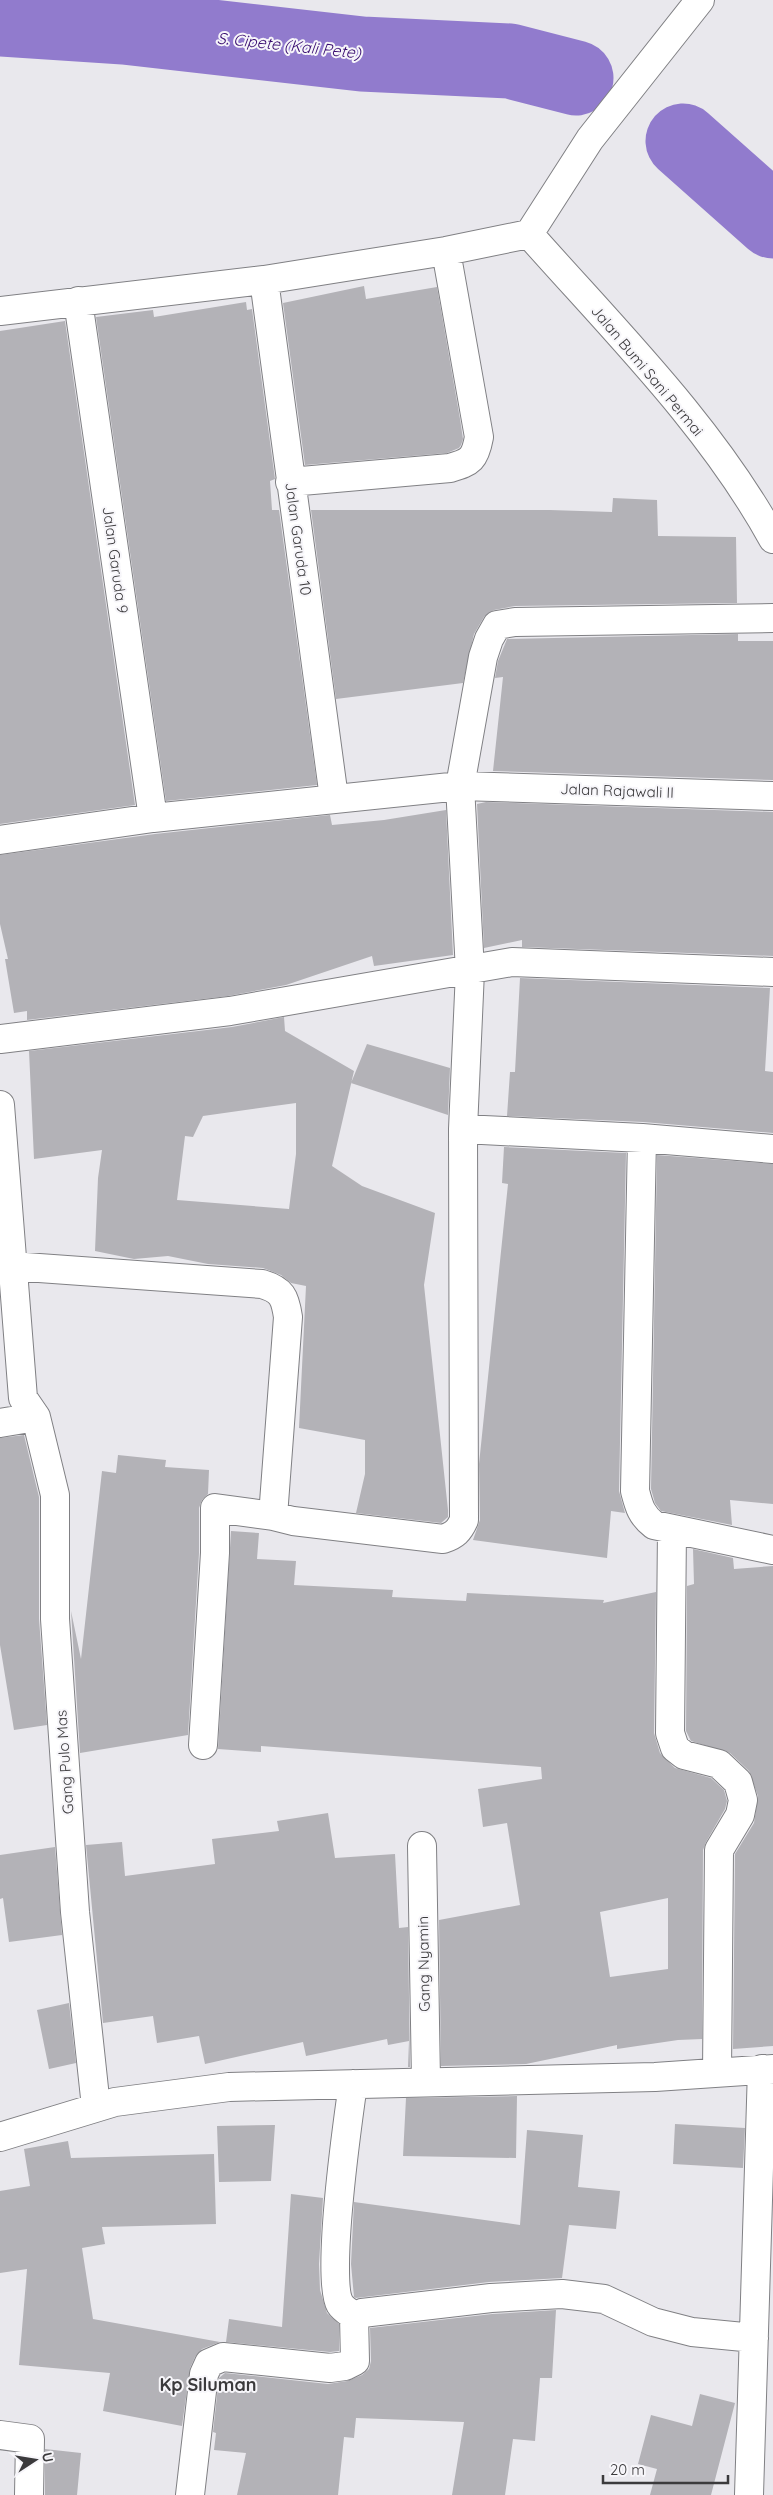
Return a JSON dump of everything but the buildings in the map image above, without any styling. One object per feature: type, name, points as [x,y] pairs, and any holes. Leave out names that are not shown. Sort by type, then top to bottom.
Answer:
[{"type":"street","points":[[0,311],[264,280],[446,251],[529,234],[590,139],[700,0]]},
{"type":"street","name":"Jalan Bumi Sani Permai","points":[[529,234],[681,406],[756,507],[773,539]]},
{"type":"street","points":[[290,482],[450,468],[468,463],[476,452],[479,437],[446,251]]},
{"type":"street","name":"Jalan Garuda 10","points":[[264,280],[334,798]]},
{"type":"street","name":"Jalan Garuda 9","points":[[78,301],[153,818]]},
{"type":"street","points":[[203,1745],[216,1552],[215,1508],[293,1521],[443,1539],[453,1536],[459,1530],[464,1520],[463,1130],[470,971],[460,786],[483,657],[489,639],[497,626],[515,622],[773,618]]},
{"type":"street","name":"Jalan Rajawali II","points":[[0,840],[153,818],[460,786],[773,796]]},
{"type":"street","points":[[0,1040],[230,1011],[470,971],[512,962],[773,972]]},
{"type":"street","name":"Gang Pulo Mas","points":[[0,1105],[11,1266],[23,1398],[36,1417],[55,1495],[55,1629],[75,1912],[96,2107]]},
{"type":"street","points":[[463,1130],[642,1138],[773,1149]]},
{"type":"street","points":[[642,1138],[635,1491],[644,1517],[654,1525],[773,1550]]},
{"type":"street","points":[[11,1266],[262,1284],[275,1288],[285,1300],[288,1317],[272,1516]]},
{"type":"street","points":[[0,1423],[36,1417]]},
{"type":"street","points":[[672,1529],[670,1733],[675,1748],[684,1755],[719,1764],[738,1782],[742,1800],[740,1815],[720,1850],[717,2072]]},
{"type":"street","name":"Gang Nyamin","points":[[422,1846],[426,2082]]},
{"type":"street","points":[[0,2137],[115,2102],[229,2087],[655,2077],[768,2069],[754,2338],[762,2418],[749,2495]]},
{"type":"street","points":[[190,2495],[204,2374],[208,2363],[223,2357],[330,2368],[345,2366],[355,2361],[354,2316],[340,2304],[335,2283],[343,2158],[353,2084]]},
{"type":"street","points":[[354,2316],[370,2311],[491,2298],[562,2294],[604,2299],[653,2322],[692,2332],[754,2338]]},
{"type":"street","points":[[0,2435],[30,2439],[29,2495]]},
{"type":"waterway","name":"S. Cipete (Kali Pete)","points":[[0,19],[124,27],[362,54],[510,61],[576,78]]},
{"type":"waterway","name":"S. Cipete (Kali Pete)","points":[[683,141],[773,221]]},
{"type":"district","name":"Kp Siluman","points":[[208,2385]]}]
